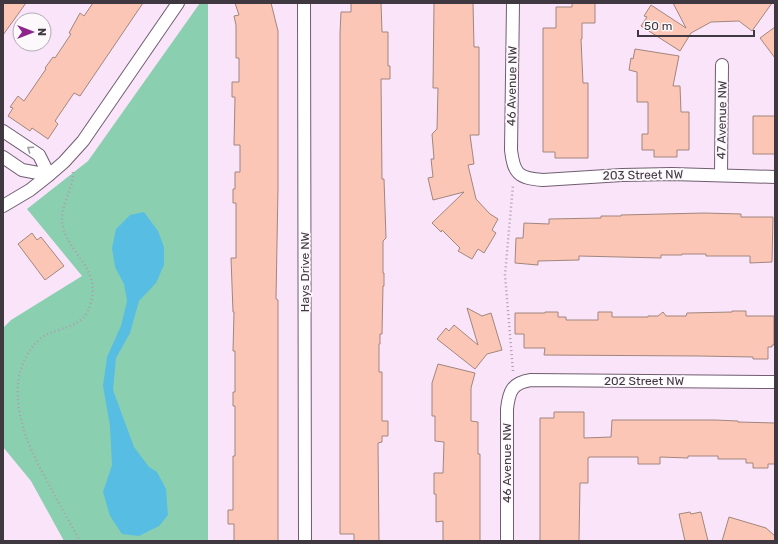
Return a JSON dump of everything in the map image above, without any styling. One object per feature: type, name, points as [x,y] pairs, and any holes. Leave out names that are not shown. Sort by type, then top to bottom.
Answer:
[{"type":"street","points":[[3,206],[30,190],[49,175],[66,159],[91,131],[178,3]]},
{"type":"street","name":"Hays Drive NW","points":[[304,3],[306,541]]},
{"type":"street","name":"46 Avenue NW","points":[[513,3],[511,150],[515,169]]},
{"type":"street","name":"47 Avenue NW","points":[[721,175],[722,66]]},
{"type":"street","points":[[3,131],[38,155],[49,175]]},
{"type":"street","points":[[3,157],[22,170],[49,175]]},
{"type":"street","name":"203 Street NW","points":[[515,169],[521,176],[530,179],[543,180],[622,174],[775,177]]},
{"type":"street","name":"202 Street NW","points":[[514,386],[522,381],[531,380],[775,382]]},
{"type":"street","name":"46 Avenue NW","points":[[506,541],[507,409],[508,399],[514,386]]},
{"type":"path","points":[[22,357],[32,345],[48,334],[78,323],[89,308],[92,300],[93,289],[89,271],[67,238],[62,222],[63,208],[70,192],[73,176],[72,164],[66,159]]},
{"type":"path","points":[[514,386],[505,275],[515,169]]},
{"type":"path","points":[[20,429],[80,541]]},
{"type":"green space","points":[[200,3],[208,3],[208,541],[64,541],[31,481],[3,447],[3,328],[11,320],[82,276],[27,209],[88,161]]},
{"type":"water","points":[[144,212],[158,231],[164,247],[164,265],[156,283],[139,301],[130,333],[116,358],[113,390],[134,447],[149,467],[157,472],[166,489],[168,515],[159,526],[139,536],[122,534],[110,516],[103,492],[112,465],[110,426],[103,386],[107,357],[121,326],[127,301],[124,284],[115,267],[112,248],[116,229],[130,215]]},
{"type":"building","points":[[3,3],[26,3],[20,12],[12,12],[12,22],[3,35]]},
{"type":"building","points":[[93,3],[143,3],[80,96],[74,93],[55,121],[58,124],[48,139],[32,128],[30,131],[8,116],[13,108],[10,107],[18,96],[24,101],[46,69],[45,68],[53,57],[55,58],[71,34],[69,33],[80,13],[84,16]]},
{"type":"building","points":[[235,3],[271,3],[278,31],[276,299],[278,300],[278,541],[234,541],[234,524],[228,524],[228,510],[233,510],[233,456],[235,456],[235,406],[233,406],[233,392],[235,392],[235,351],[233,351],[234,312],[231,258],[236,258],[236,203],[233,203],[233,189],[235,189],[235,172],[240,172],[240,145],[234,145],[235,97],[232,97],[232,82],[239,82],[239,58],[236,58],[236,25],[234,16],[239,15]]},
{"type":"building","points":[[351,3],[381,3],[382,32],[388,32],[388,66],[390,66],[390,79],[381,79],[382,179],[384,179],[386,238],[383,241],[384,286],[382,334],[380,334],[379,344],[379,372],[382,372],[382,421],[388,421],[388,436],[382,436],[382,442],[378,443],[379,541],[354,541],[354,534],[340,534],[340,33],[341,12],[351,12]]},
{"type":"building","points":[[434,3],[473,3],[474,47],[479,47],[479,135],[470,135],[474,164],[468,165],[476,199],[490,214],[498,219],[492,230],[496,233],[484,253],[478,249],[472,259],[458,251],[460,248],[442,230],[441,232],[432,223],[464,192],[433,200],[428,178],[433,177],[431,159],[434,159],[432,134],[437,129],[438,88],[433,88]]},
{"type":"building","points":[[572,3],[595,3],[595,23],[582,23],[581,39],[583,83],[588,83],[588,158],[555,158],[555,152],[543,152],[543,28],[556,28],[556,7],[572,7]]},
{"type":"building","points":[[673,3],[772,3],[752,31],[739,21],[711,22],[691,33],[680,51],[641,26],[647,17],[644,16],[651,5],[686,28]]},
{"type":"building","points":[[775,27],[775,58],[760,38]]},
{"type":"building","points":[[635,49],[679,56],[673,86],[680,86],[681,112],[689,112],[689,150],[677,150],[677,157],[654,157],[654,150],[642,150],[642,134],[648,134],[648,102],[637,102],[637,72],[629,70],[631,58],[633,59]]},
{"type":"building","points":[[753,116],[775,116],[775,154],[753,154]]},
{"type":"building","points":[[704,213],[741,214],[741,217],[773,217],[772,262],[750,263],[750,256],[706,256],[706,254],[682,254],[661,255],[661,258],[579,256],[579,260],[538,261],[538,265],[515,263],[516,238],[523,238],[524,223],[549,224],[549,219],[601,218],[601,216]]},
{"type":"building","points":[[32,233],[37,240],[41,237],[64,266],[45,280],[18,244]]},
{"type":"building","points":[[467,308],[482,316],[491,313],[502,350],[487,354],[475,369],[437,339],[446,328],[449,331],[454,325],[478,345]]},
{"type":"building","points":[[746,311],[746,316],[774,316],[774,345],[772,345],[772,347],[768,347],[768,359],[753,359],[753,357],[699,356],[544,355],[545,348],[524,348],[524,334],[515,334],[515,313],[558,312],[558,317],[566,317],[566,320],[598,320],[598,312],[612,312],[612,317],[648,317],[658,316],[663,312],[666,316],[686,316],[687,313]]},
{"type":"building","points":[[438,364],[475,373],[471,388],[471,421],[478,422],[478,454],[480,454],[480,541],[443,541],[443,521],[436,522],[434,473],[443,473],[444,442],[435,441],[435,416],[432,416],[432,383]]},
{"type":"building","points":[[554,412],[584,412],[584,438],[611,437],[612,420],[715,420],[775,423],[775,464],[768,464],[768,468],[753,468],[753,463],[746,463],[746,459],[718,459],[718,456],[688,456],[688,458],[660,457],[660,464],[638,464],[638,457],[589,457],[588,483],[580,483],[579,541],[540,541],[540,418],[554,418]]},
{"type":"building","points":[[690,512],[691,514],[701,512],[708,541],[685,541],[679,514]]},
{"type":"building","points":[[729,517],[766,528],[775,536],[775,541],[722,541]]}]
